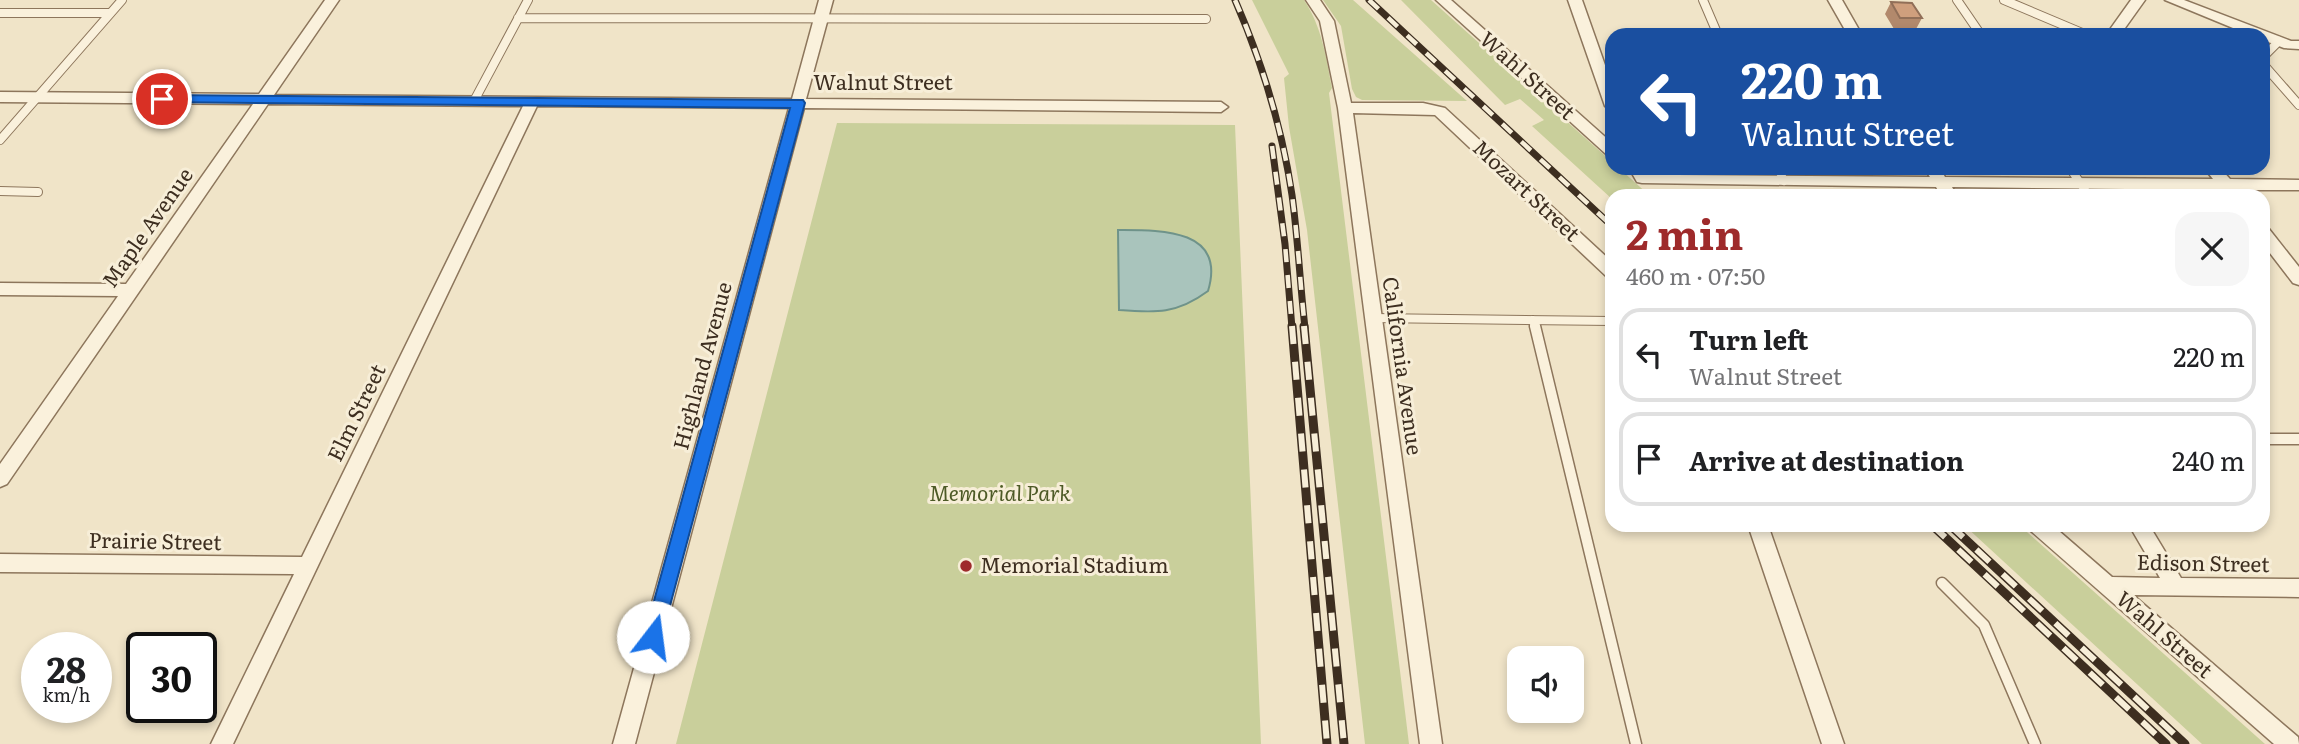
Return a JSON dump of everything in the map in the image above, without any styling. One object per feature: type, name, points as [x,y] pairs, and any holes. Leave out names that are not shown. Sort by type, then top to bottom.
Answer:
[{"type":"street","name":"Maple Avenue","points":[[0,479],[332,0]]},
{"type":"street","name":"Highland Avenue","points":[[624,744],[826,0]]},
{"type":"street","name":"California Avenue","points":[[1313,0],[1327,21],[1345,108],[1431,744]]},
{"type":"street","name":"Wahl Street","points":[[1443,0],[1605,145]]},
{"type":"street","points":[[1575,0],[1605,86]]},
{"type":"street","points":[[1835,0],[1851,28]]},
{"type":"street","points":[[2118,28],[2138,0]]},
{"type":"street","points":[[2172,0],[2245,28]]},
{"type":"street","points":[[2270,38],[2299,45]]},
{"type":"street","name":"Walnut Street","points":[[0,97],[1221,107]]},
{"type":"street","name":"Elm Street","points":[[222,744],[533,102]]},
{"type":"street","name":"Mozart Street","points":[[1345,108],[1423,108],[1440,111],[1605,265]]},
{"type":"street","points":[[1641,175],[1655,189]]},
{"type":"street","points":[[1792,175],[1945,189]]},
{"type":"street","points":[[2218,175],[2229,189]]},
{"type":"street","points":[[2244,189],[2299,185]]},
{"type":"street","points":[[2270,242],[2299,279]]},
{"type":"street","points":[[0,289],[131,290]]},
{"type":"street","points":[[1760,532],[1833,744]]},
{"type":"street","name":"Wahl Street","points":[[2046,532],[2290,744]]},
{"type":"street","points":[[2143,532],[2175,586]]},
{"type":"street","name":"Prairie Street","points":[[0,563],[309,566]]},
{"type":"street","name":"Edison Street","points":[[2107,586],[2299,588]]},
{"type":"lane","points":[[0,139],[122,0]]},
{"type":"lane","points":[[474,101],[528,0]]},
{"type":"lane","points":[[1703,0],[1715,28]]},
{"type":"lane","points":[[1957,0],[1976,28]]},
{"type":"lane","points":[[2004,0],[2070,28]]},
{"type":"lane","points":[[0,13],[110,13]]},
{"type":"lane","points":[[518,18],[1206,19]]},
{"type":"lane","points":[[2270,50],[2279,41]]},
{"type":"lane","points":[[2270,72],[2299,105]]},
{"type":"lane","points":[[0,191],[38,192]]},
{"type":"lane","points":[[1373,318],[1605,321]]},
{"type":"lane","points":[[1533,320],[1636,744]]},
{"type":"lane","points":[[2270,439],[2299,439]]},
{"type":"lane","points":[[1942,583],[1984,625],[2035,744]]},
{"type":"green space","points":[[1252,0],[1304,0],[1315,21],[1325,54],[1332,88],[1329,93],[1409,744],[1365,744],[1307,230],[1289,127],[1284,78],[1289,74]]},
{"type":"green space","points":[[1323,0],[1353,0],[1467,101],[1362,100],[1356,97],[1352,89],[1341,26]]},
{"type":"green space","points":[[1401,0],[1431,0],[1605,156],[1605,175],[1627,175],[1642,189],[1605,189],[1605,193],[1532,126],[1544,120],[1520,99],[1505,105]]},
{"type":"green space","name":"Memorial Park","points":[[837,123],[1235,125],[1261,744],[676,744]]},
{"type":"green space","points":[[1972,532],[2027,532],[2265,744],[2202,744]]},
{"type":"water","points":[[1118,230],[1170,233],[1199,244],[1208,255],[1211,270],[1208,291],[1176,308],[1144,312],[1119,310]]},
{"type":"building","points":[[1891,2],[1912,3],[1922,18],[1900,18]]},
{"type":"railway","points":[[1235,0],[1262,71],[1283,145],[1294,212],[1305,328]]},
{"type":"railway","points":[[1369,0],[1605,219]]},
{"type":"railway","points":[[1272,146],[1285,244],[1292,328]]},
{"type":"railway","points":[[1292,326],[1327,744]]},
{"type":"railway","points":[[1304,326],[1344,744]]},
{"type":"railway","points":[[1939,532],[2166,744]]},
{"type":"railway","points":[[1958,532],[2185,744]]},
{"type":"place","name":"Memorial Stadium","points":[[966,566]]},
{"type":"route","points":[[162,99],[798,103],[653,637]]}]
